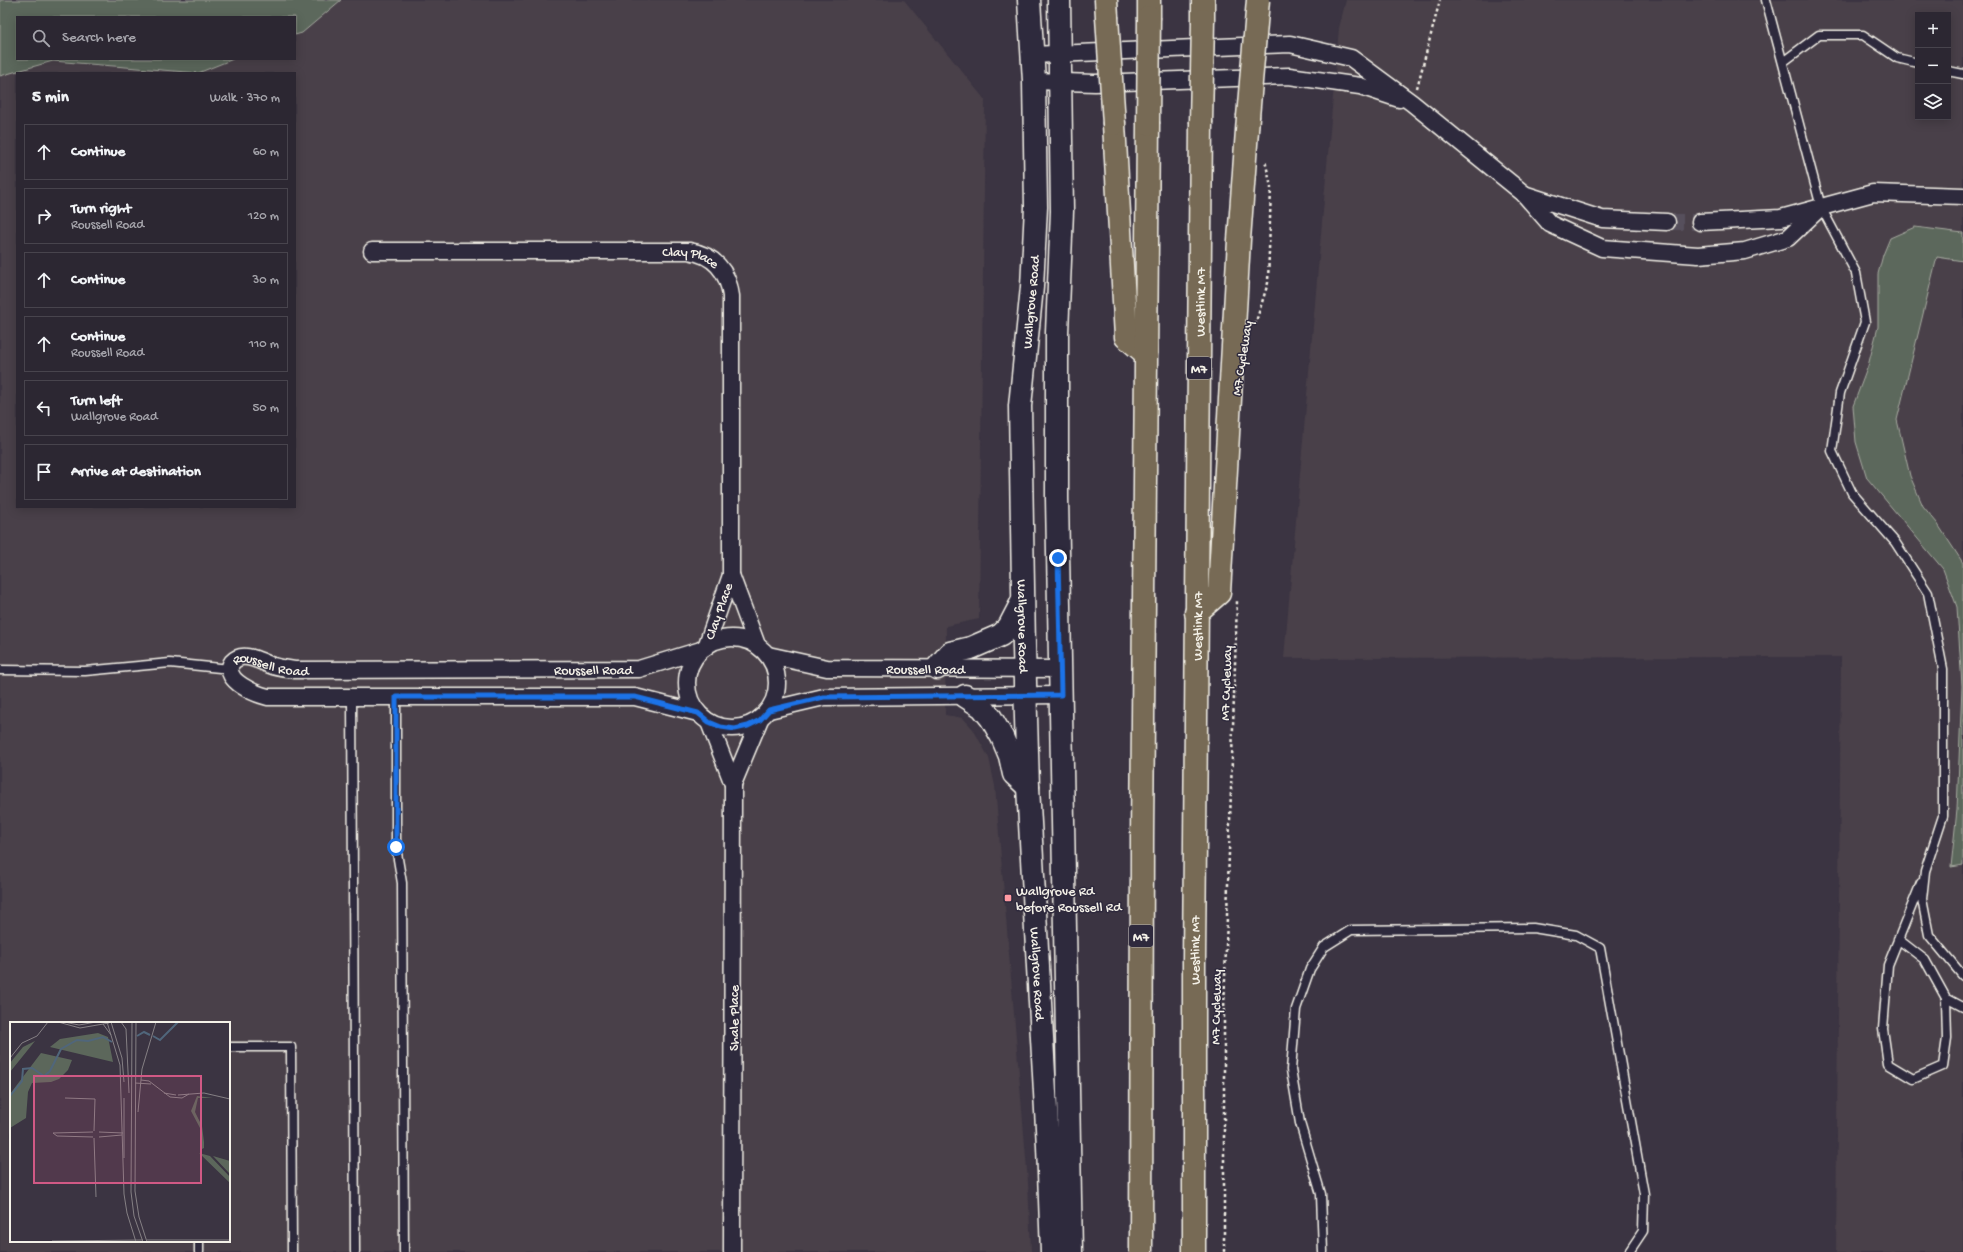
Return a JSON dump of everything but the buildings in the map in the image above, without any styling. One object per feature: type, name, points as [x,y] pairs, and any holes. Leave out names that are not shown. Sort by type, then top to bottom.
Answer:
[{"type":"highway","name":"M7","points":[[1196,613],[1219,593],[1239,240],[1258,0]]},
{"type":"highway","points":[[1107,8],[1126,337],[1146,354]]},
{"type":"highway","name":"M7","points":[[1140,1252],[1149,9]]},
{"type":"highway","name":"Westlink M7","points":[[1194,1252],[1196,613],[1203,10]]},
{"type":"main road","name":"Wallgrove Road","points":[[1029,0],[1034,81],[1036,207],[1032,287],[1020,406],[1023,600],[1028,787],[1048,1146],[1052,1252]]},
{"type":"main road","name":"Wallgrove Road","points":[[1059,0],[1062,211],[1057,334],[1057,453],[1071,1252]]},
{"type":"main road","points":[[937,668],[950,653],[985,643],[1002,635],[1009,627],[1023,600]]},
{"type":"main road","points":[[965,696],[982,707],[991,718],[1002,737],[1010,756],[1014,774],[1028,787]]},
{"type":"street","points":[[1032,55],[1290,44],[1351,58],[1412,103],[1522,193],[1550,224],[1602,248],[1698,255],[1745,251],[1788,238],[1821,207]]},
{"type":"street","points":[[1034,81],[1095,83],[1289,76],[1360,86],[1412,103]]},
{"type":"street","points":[[1522,193],[1602,219],[1667,222]]},
{"type":"street","points":[[1700,222],[1782,218],[1874,193],[1963,196]]},
{"type":"street","name":"Clay Place","points":[[372,250],[689,251],[706,256],[716,263],[727,278],[731,296],[730,575],[704,648]]},
{"type":"street","name":"Clay Place","points":[[730,575],[762,650]]},
{"type":"street","points":[[731,638],[744,640],[762,650],[774,665],[778,688],[775,700],[765,715],[748,726],[735,729],[721,727],[703,718],[688,692],[687,681],[694,659],[704,648],[718,641],[731,638]]},
{"type":"street","name":"Roussell Road","points":[[703,718],[635,697],[396,697],[262,695],[240,685],[232,676],[230,669],[232,662],[236,659],[248,657],[275,666],[295,670],[639,669],[704,648]]},
{"type":"street","name":"Roussell Road","points":[[762,650],[827,668],[1061,669]]},
{"type":"street","name":"Roussell Road","points":[[765,715],[824,697],[1061,695]]},
{"type":"street","name":"Shale Place","points":[[733,784],[765,715]]},
{"type":"street","name":"Shale Place","points":[[703,718],[733,784],[732,1252]]},
{"type":"lane","points":[[1766,0],[1821,207],[1856,274],[1865,322],[1840,393],[1832,451],[1852,493],[1895,542],[1928,593],[1943,669],[1943,816],[1926,871],[1898,939],[1888,966],[1884,1015],[1883,1030],[1888,1064],[1913,1079],[1943,1066],[1947,1038],[1946,998],[1925,960],[1898,939]]},
{"type":"lane","points":[[1783,62],[1819,35],[1863,35],[1897,58],[1915,62]]},
{"type":"lane","points":[[1951,72],[1963,74]]},
{"type":"lane","points":[[0,670],[85,671],[170,663],[230,669]]},
{"type":"lane","points":[[352,696],[355,1252]]},
{"type":"lane","points":[[396,697],[396,847],[402,882],[404,1252]]},
{"type":"lane","points":[[1926,871],[1922,899],[1929,935],[1963,976]]},
{"type":"lane","points":[[1323,1252],[1321,1194],[1300,1123],[1291,1070],[1296,1008],[1310,970],[1324,947],[1351,930],[1533,928],[1576,935],[1600,948],[1644,1194],[1643,1231],[1629,1252]]},
{"type":"lane","points":[[1946,998],[1963,1007]]},
{"type":"lane","points":[[230,1047],[291,1047],[292,1252]]},
{"type":"path","points":[[1412,103],[1423,71],[1440,0]]},
{"type":"path","name":"M7 Cycleway","points":[[1254,333],[1257,317],[1268,283],[1270,187],[1265,157]]},
{"type":"path","name":"M7 Cycleway","points":[[1224,1252],[1224,1010],[1238,595]]},
{"type":"shaded area","points":[[341,0],[904,0],[985,100],[979,619],[946,626],[945,715],[963,718],[973,729],[989,758],[995,786],[1028,1182],[1031,1252],[0,1252],[0,76],[53,61],[185,72],[16,72],[16,508],[296,508],[296,72],[200,72],[230,60],[296,60],[296,35],[302,33]]},
{"type":"shaded area","points":[[1346,0],[1963,0],[1963,1252],[1836,1252],[1841,657],[1284,658],[1339,28]]},
{"type":"green space","points":[[0,0],[341,0],[302,33],[296,35],[296,16],[16,16],[16,60],[230,60],[200,72],[53,61],[0,76]]},
{"type":"green space","points":[[1915,227],[1963,233],[1963,261],[1937,257],[1897,420],[1910,476],[1923,506],[1937,523],[1963,563],[1963,865],[1951,867],[1957,810],[1962,686],[1957,607],[1943,569],[1867,478],[1856,442],[1853,406],[1868,366],[1878,327],[1878,274],[1883,255],[1890,238]]},
{"type":"tunnel","points":[[1667,222],[1700,222]]},
{"type":"place","name":"Wallgrove Rd before Roussell Rd","points":[[1008,898]]},
{"type":"route","points":[[396,847],[396,697],[635,697],[698,713],[709,722],[721,727],[735,729],[748,726],[760,720],[769,710],[824,697],[1061,695],[1058,558]]}]
